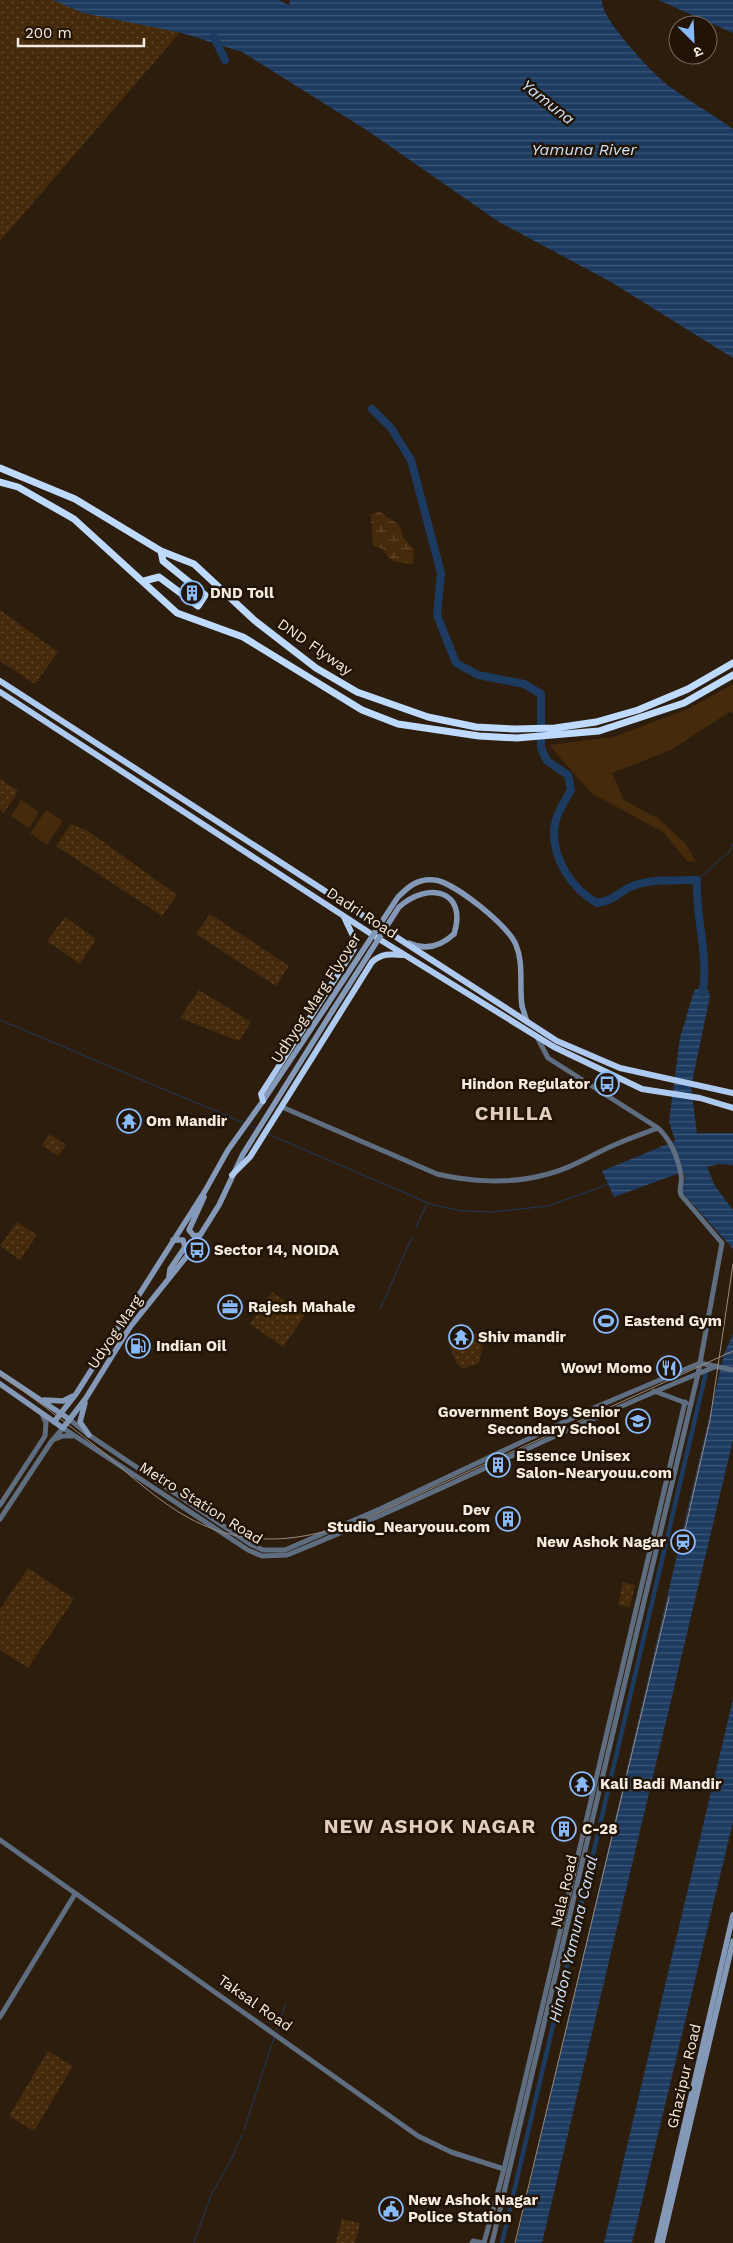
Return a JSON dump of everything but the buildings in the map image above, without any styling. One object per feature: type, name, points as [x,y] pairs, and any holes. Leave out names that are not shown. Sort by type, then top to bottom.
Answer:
[{"type":"highway","name":"DND Flyway","points":[[2,468],[75,499],[161,551],[194,564],[277,638],[316,668],[357,692],[392,706],[428,717],[476,727],[546,728],[596,722],[638,710],[688,689],[733,663]]},
{"type":"highway","name":"DND Flyway","points":[[0,482],[18,487],[74,519],[177,613],[243,637],[354,705],[398,724],[479,736],[547,737],[599,731],[684,703],[733,675]]},
{"type":"highway","points":[[144,581],[159,577],[198,606],[205,595],[163,561],[161,551]]},
{"type":"highway","name":"Dadri Road","points":[[0,681],[527,1022],[540,1036]]},
{"type":"highway","name":"Dadri Road","points":[[0,692],[404,955],[540,1036],[626,1083],[660,1093],[700,1098],[733,1108]]},
{"type":"highway","points":[[263,1101],[260,1094],[354,949],[353,936],[343,916]]},
{"type":"highway","points":[[355,923],[366,926],[370,920]]},
{"type":"highway","points":[[354,949],[372,962]]},
{"type":"highway","points":[[232,1175],[250,1157],[278,1115],[372,962],[378,957],[389,954],[404,955]]},
{"type":"highway","name":"Dadri Road","points":[[556,1044],[620,1068],[659,1078],[733,1092]]},
{"type":"main road","name":"Udhyog Marg Flyover","points":[[258,1107],[398,897],[409,886],[423,880],[435,880],[448,884],[509,933],[520,956],[522,1006],[527,1022]]},
{"type":"main road","name":"Udhyog Marg Flyover","points":[[269,1114],[399,907],[410,897],[426,892],[436,892],[447,896],[457,909],[458,921],[454,934],[443,944],[430,947],[414,946],[402,941]]},
{"type":"main road","name":"Udyog Marg","points":[[54,1422],[76,1394],[205,1191],[228,1150],[258,1107]]},
{"type":"main road","name":"Udyog Marg","points":[[63,1428],[86,1398],[130,1327],[169,1279],[200,1235],[219,1205],[243,1154],[269,1114]]},
{"type":"main road","points":[[200,1235],[194,1236],[189,1230],[202,1205],[205,1191]]},
{"type":"main road","points":[[169,1279],[170,1269],[185,1247],[183,1240],[173,1240]]},
{"type":"main road","points":[[0,1373],[70,1419]]},
{"type":"main road","points":[[0,1384],[63,1428]]},
{"type":"main road","points":[[40,1399],[63,1401],[76,1394]]},
{"type":"main road","points":[[86,1398],[80,1419],[89,1435]]},
{"type":"main road","name":"Ghazipur Road","points":[[657,2243],[733,1914]]},
{"type":"main road","name":"Ghazipur Road","points":[[662,2243],[733,1941]]},
{"type":"street","points":[[540,1036],[548,1058],[658,1128]]},
{"type":"street","points":[[548,1058],[556,1044]]},
{"type":"street","points":[[282,1107],[437,1174],[457,1179],[508,1180],[543,1176],[568,1168],[619,1143],[658,1128]]},
{"type":"street","name":"Nala Road","points":[[478,2242],[504,2169],[590,1804],[633,1638],[687,1403],[698,1374],[722,1243],[681,1195],[679,1191],[682,1177],[670,1141],[658,1128]]},
{"type":"street","points":[[700,1363],[733,1370]]},
{"type":"street","name":"Metro Station Road","points":[[70,1419],[89,1435],[250,1544],[263,1550],[281,1551],[380,1509],[588,1411],[700,1363]]},
{"type":"street","name":"Metro Station Road","points":[[63,1428],[248,1550],[262,1556],[279,1557],[371,1520],[654,1391],[719,1366]]},
{"type":"street","points":[[660,1380],[663,1388]]},
{"type":"street","points":[[654,1391],[687,1403]]},
{"type":"street","points":[[0,1504],[45,1436],[46,1423],[40,1412]]},
{"type":"street","name":"Udyog Marg","points":[[0,1519],[50,1442],[63,1428]]},
{"type":"street","points":[[50,1442],[62,1436],[76,1437]]},
{"type":"street","points":[[116,1464],[122,1456]]},
{"type":"street","name":"Nala Road","points":[[492,2243],[597,1805],[625,1671]]},
{"type":"street","points":[[601,1759],[607,1761]]},
{"type":"street","points":[[590,1804],[597,1805]]},
{"type":"street","name":"Taksal Road","points":[[0,1840],[418,2136],[451,2152],[504,2169]]},
{"type":"street","points":[[0,2017],[76,1894]]},
{"type":"street","points":[[522,2090],[529,2092]]},
{"type":"green space","points":[[0,0],[208,0],[0,241]]},
{"type":"green space","points":[[379,511],[399,525],[404,539],[414,549],[413,564],[392,560],[383,549],[373,546],[371,514]]},
{"type":"green space","points":[[0,610],[58,652],[35,684],[0,661]]},
{"type":"green space","points":[[733,684],[733,714],[731,711],[671,750],[612,773],[624,800],[659,819],[686,844],[696,862],[687,861],[663,832],[591,793],[549,745],[613,737],[688,709]]},
{"type":"green space","points":[[0,779],[18,791],[4,813],[0,810]]},
{"type":"green space","points":[[21,800],[39,812],[29,828],[11,816]]},
{"type":"green space","points":[[46,810],[63,821],[47,845],[30,833]]},
{"type":"green space","points":[[71,824],[88,831],[177,895],[162,916],[56,846]]},
{"type":"green space","points":[[210,914],[289,966],[276,986],[196,934]]},
{"type":"green space","points":[[65,917],[96,939],[80,964],[47,941]]},
{"type":"green space","points":[[199,990],[251,1022],[239,1041],[180,1018]]},
{"type":"green space","points":[[50,1134],[66,1145],[58,1156],[42,1145]]},
{"type":"green space","points":[[17,1222],[37,1235],[20,1260],[0,1246]]},
{"type":"green space","points":[[272,1292],[305,1315],[283,1347],[250,1324]]},
{"type":"green space","points":[[480,1330],[486,1331],[479,1363],[462,1369],[456,1362],[448,1341],[455,1337],[458,1343]]},
{"type":"green space","points":[[28,1568],[74,1599],[28,1668],[0,1650],[0,1609]]},
{"type":"green space","points":[[623,1582],[635,1585],[630,1607],[618,1605]]},
{"type":"green space","points":[[48,2051],[73,2066],[34,2131],[9,2116]]},
{"type":"green space","points":[[342,2219],[360,2223],[355,2243],[336,2243]]},
{"type":"water","name":"Yamuna River","points":[[53,0],[279,0],[289,5],[290,0],[602,0],[603,8],[618,32],[662,80],[733,129],[733,358],[611,282],[499,222],[368,131],[242,52],[182,33],[83,13]]},
{"type":"water","points":[[658,0],[733,0],[733,33],[718,26],[718,15],[692,15]]},
{"type":"water","points":[[705,983],[710,996],[691,1087],[697,1133],[733,1133],[733,1165],[719,1164],[707,1167],[715,1186],[733,1210],[733,1249],[681,1191],[685,1178],[683,1172],[614,1197],[602,1171],[675,1141],[669,1121],[680,1038],[694,991]]},
{"type":"water","points":[[733,1334],[733,1440],[542,2243],[516,2243],[724,1354]]},
{"type":"water","points":[[733,1699],[733,1822],[632,2243],[604,2243]]},
{"type":"waterway","points":[[214,37],[225,60]]},
{"type":"waterway","points":[[372,409],[391,428],[411,460],[441,573],[437,615],[456,663],[478,675],[524,684],[541,694],[541,748],[547,761],[568,775],[571,790],[558,814],[554,830],[557,852],[566,872],[572,882],[597,903],[611,899],[628,888],[644,883],[697,880],[704,966],[702,993]]},
{"type":"waterway","points":[[697,880],[730,851],[733,844]]},
{"type":"waterway","points":[[0,1020],[244,1123]]},
{"type":"waterway","points":[[250,1126],[257,1129]]},
{"type":"waterway","points":[[268,1134],[433,1205],[463,1211],[493,1212],[548,1206],[609,1184]]},
{"type":"waterway","points":[[416,1227],[427,1204]]},
{"type":"waterway","points":[[380,1309],[412,1237]]},
{"type":"waterway","name":"Hindon Yamuna Canal","points":[[502,2243],[706,1372]]},
{"type":"waterway","points":[[276,2030],[286,2004]]},
{"type":"waterway","points":[[244,2130],[274,2038]]},
{"type":"waterway","points":[[194,2243],[211,2195],[232,2158],[242,2135]]},
{"type":"railway","points":[[683,1539],[710,1420],[733,1264]]},
{"type":"railway","points":[[0,1374],[103,1452],[145,1488],[171,1507],[196,1521],[220,1531],[244,1537],[268,1539],[293,1538],[318,1533],[369,1517],[733,1351]]},
{"type":"railway","points":[[515,2243],[669,1598]]},
{"type":"place","name":"DND Toll","points":[[192,593]]},
{"type":"place","name":"Hindon Regulator","points":[[607,1084]]},
{"type":"place","name":"Om Mandir","points":[[129,1121]]},
{"type":"place","name":"Sector 14, NOIDA","points":[[197,1250]]},
{"type":"place","name":"Rajesh Mahale","points":[[230,1307]]},
{"type":"place","name":"Eastend Gym","points":[[606,1321]]},
{"type":"place","name":"Shiv mandir","points":[[461,1337]]},
{"type":"place","name":"Indian Oil","points":[[138,1346]]},
{"type":"place","name":"Wow! Momo","points":[[669,1368]]},
{"type":"place","name":"Government Boys Senior Secondary School","points":[[638,1421]]},
{"type":"place","name":"Essence Unisex Salon-Nearyouu.com","points":[[498,1465]]},
{"type":"place","name":"Dev Studio_Nearyouu.com","points":[[508,1519]]},
{"type":"place","name":"New Ashok Nagar","points":[[683,1542]]},
{"type":"place","name":"Kali Badi Mandir","points":[[582,1784]]},
{"type":"place","name":"C-28","points":[[564,1829]]},
{"type":"place","name":"New Ashok Nagar Police Station","points":[[391,2209]]},
{"type":"district","name":"CHILLA","points":[[514,1113]]},
{"type":"district","name":"NEW ASHOK NAGAR","points":[[430,1826]]},
{"type":"water label","name":"Yamuna","points":[[548,102]]}]
